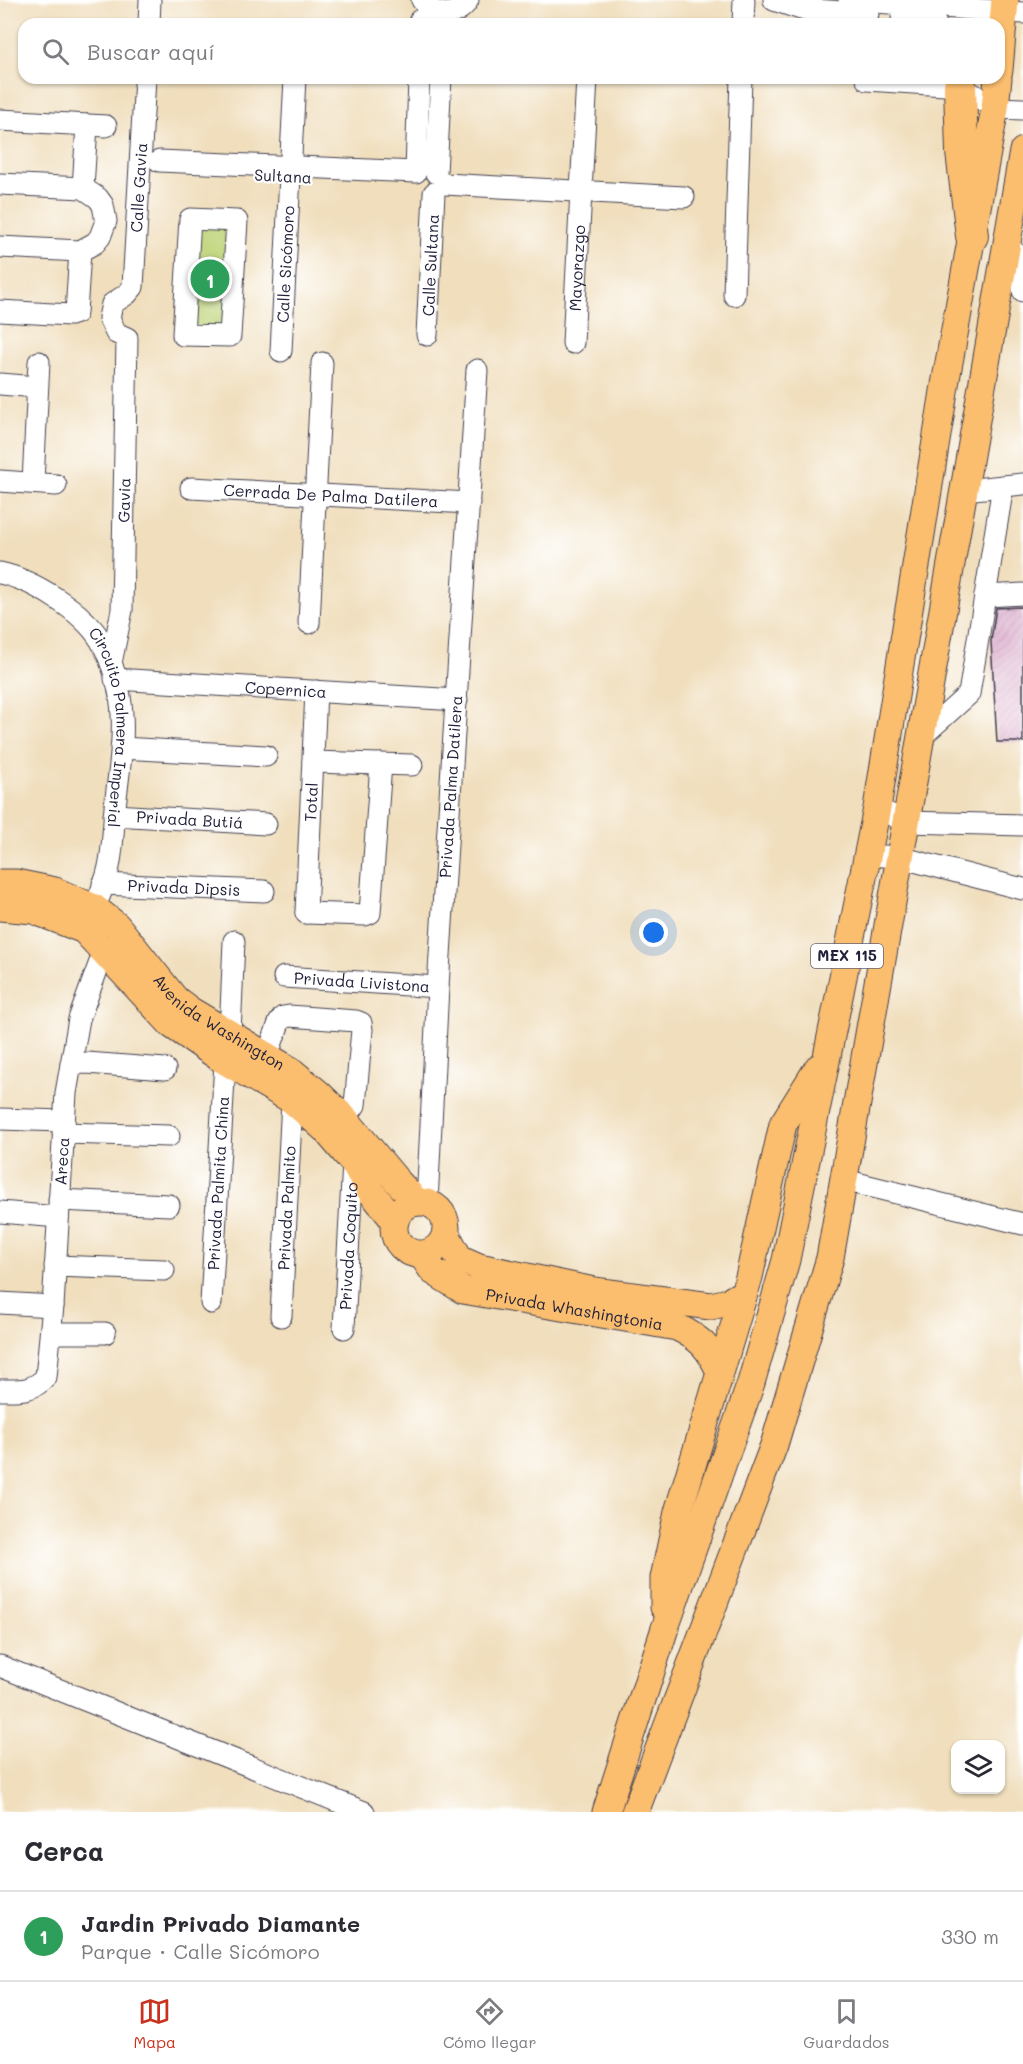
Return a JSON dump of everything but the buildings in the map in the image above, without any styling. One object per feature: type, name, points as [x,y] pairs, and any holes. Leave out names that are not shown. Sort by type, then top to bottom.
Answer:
[{"type":"highway","points":[[961,84],[962,152],[972,236]]},
{"type":"main road","points":[[1005,39],[1011,8]]},
{"type":"main road","name":"MEX 115","points":[[606,1812],[664,1631],[751,1383],[786,1260],[877,808],[997,84]]},
{"type":"main road","name":"MEX 115","points":[[635,1812],[774,1445],[830,1258],[1023,151]]},
{"type":"main road","name":"Avenida Washington","points":[[0,883],[16,883],[55,891],[94,907],[117,926],[176,999],[191,1011],[290,1070],[345,1119],[397,1181],[422,1203]]},
{"type":"main road","name":"Avenida Washington","points":[[0,907],[33,910],[94,907]]},
{"type":"main road","name":"Avenida Washington","points":[[94,907],[104,951],[172,1026],[225,1062],[292,1100],[325,1129],[353,1162],[372,1192],[395,1221]]},
{"type":"main road","points":[[664,1631],[664,1578],[675,1523],[744,1293],[783,1124],[828,1051]]},
{"type":"main road","points":[[422,1203],[436,1208],[443,1215],[446,1234],[437,1248],[422,1255],[406,1250],[400,1245],[396,1237],[395,1221],[404,1208],[422,1203]]},
{"type":"main road","name":"Privada Whashingtonia","points":[[446,1234],[459,1258],[479,1267],[571,1286],[711,1306],[728,1302],[744,1293]]},
{"type":"main road","name":"Privada Whashingtonia","points":[[422,1255],[433,1271],[463,1290],[677,1327],[696,1336],[711,1352],[720,1372]]},
{"type":"street","points":[[148,18],[150,0]]},
{"type":"street","points":[[445,18],[460,10],[468,0]]},
{"type":"street","points":[[743,18],[744,0]]},
{"type":"street","points":[[774,0],[801,9],[914,18]]},
{"type":"street","points":[[849,0],[935,7],[1011,8]]},
{"type":"street","points":[[421,15],[431,10],[443,18]]},
{"type":"street","name":"Calle Gavia","points":[[127,338],[116,333],[109,318],[112,304],[133,287],[137,223],[150,165],[145,84]]},
{"type":"street","name":"Calle Sicómoro","points":[[281,351],[295,84]]},
{"type":"street","points":[[291,172],[416,172],[419,84]]},
{"type":"street","name":"Calle Sultana","points":[[427,335],[441,84]]},
{"type":"street","name":"Mayorazgo","points":[[573,343],[587,84]]},
{"type":"street","points":[[734,295],[741,84]]},
{"type":"street","points":[[964,84],[995,108],[1023,109]]},
{"type":"street","points":[[0,120],[96,125],[83,188]]},
{"type":"street","name":"Sultana","points":[[150,165],[684,197]]},
{"type":"street","points":[[0,184],[83,188],[98,198],[105,221],[95,243],[80,250],[0,247]]},
{"type":"street","points":[[190,219],[233,221],[237,221],[230,336],[183,335],[190,219]]},
{"type":"street","points":[[105,221],[137,223]]},
{"type":"street","points":[[1008,245],[1022,260],[1023,291]]},
{"type":"street","points":[[0,311],[70,315],[76,313],[80,250]]},
{"type":"street","name":"Gavia","points":[[113,671],[122,610],[127,338]]},
{"type":"street","points":[[33,482],[39,362]]},
{"type":"street","points":[[309,623],[322,363]]},
{"type":"street","name":"Privada Palma Datilera","points":[[422,1203],[477,370]]},
{"type":"street","points":[[0,384],[38,387]]},
{"type":"street","points":[[0,481],[56,485]]},
{"type":"street","points":[[921,737],[969,694],[985,596],[1013,485],[964,490]]},
{"type":"street","name":"Cerrada De Palma Datilera","points":[[191,488],[469,503]]},
{"type":"street","name":"Circuito Palmera Imperial","points":[[0,573],[38,586],[61,601],[100,639],[113,671],[122,715],[122,748],[108,871],[94,907]]},
{"type":"street","points":[[985,596],[1023,594]]},
{"type":"street","name":"Copernica","points":[[113,671],[316,691],[457,700]]},
{"type":"street","name":"Total","points":[[316,691],[302,918],[370,913],[381,764]]},
{"type":"street","points":[[122,748],[266,756]]},
{"type":"street","points":[[313,762],[412,765]]},
{"type":"street","points":[[877,808],[906,822],[1023,825]]},
{"type":"street","name":"Privada Butiá","points":[[114,815],[266,824]]},
{"type":"street","points":[[867,855],[899,857],[1023,889]]},
{"type":"street","name":"Privada Dipsis","points":[[94,907],[264,891]]},
{"type":"street","points":[[230,1034],[234,941]]},
{"type":"street","name":"Areca","points":[[0,1390],[27,1390],[38,1385],[46,1377],[53,1306],[63,1127],[71,1064],[79,1019],[104,951]]},
{"type":"street","name":"Privada Livistona","points":[[284,977],[438,987]]},
{"type":"street","points":[[267,1056],[283,1017],[361,1023],[355,1105],[345,1119]]},
{"type":"street","name":"Privada Palmita China","points":[[211,1304],[225,1062]]},
{"type":"street","points":[[71,1064],[87,1063],[165,1070]]},
{"type":"street","name":"Privada Palmito","points":[[281,1316],[292,1100]]},
{"type":"street","points":[[0,1119],[169,1136]]},
{"type":"street","name":"Privada Coquito","points":[[344,1328],[353,1162]]},
{"type":"street","points":[[844,1180],[1023,1224]]},
{"type":"street","points":[[0,1212],[169,1204]]},
{"type":"street","points":[[55,1266],[164,1270]]},
{"type":"street","points":[[0,1303],[53,1306]]},
{"type":"street","points":[[51,1333],[105,1333]]},
{"type":"street","points":[[0,1666],[364,1812]]},
{"type":"green space","points":[[185,214],[241,217],[234,340],[179,340]]},
{"type":"place","name":"Jardin Privado Diamante","points":[[210,279]]}]
